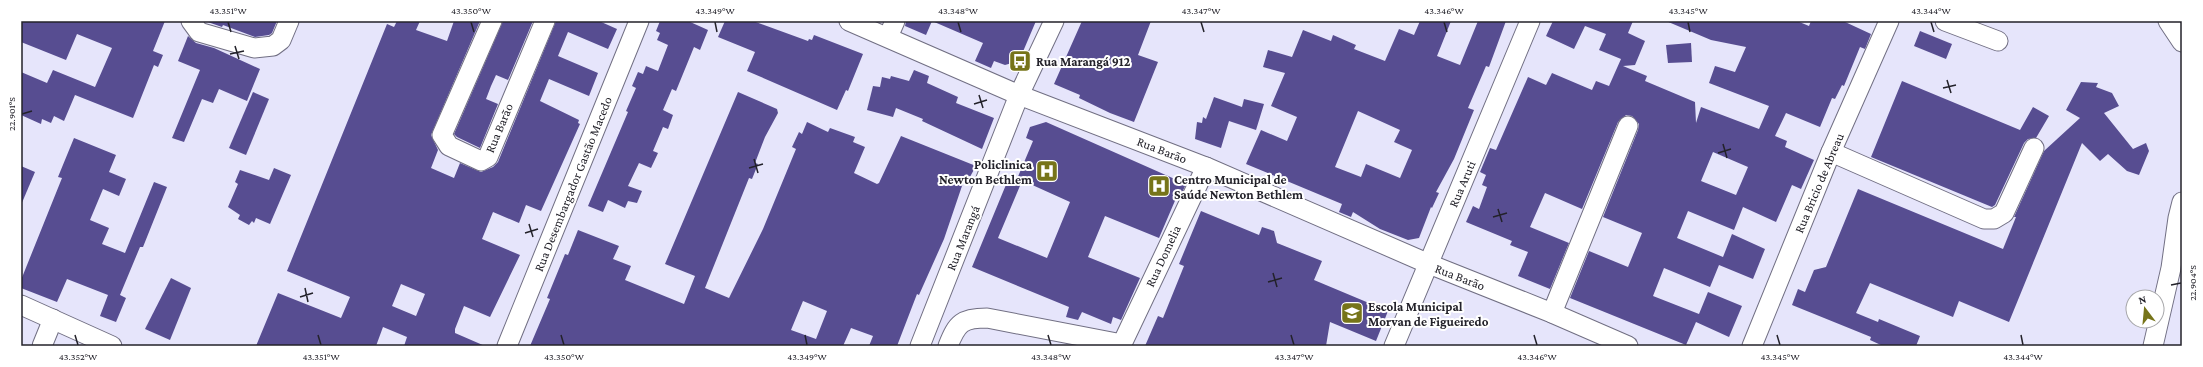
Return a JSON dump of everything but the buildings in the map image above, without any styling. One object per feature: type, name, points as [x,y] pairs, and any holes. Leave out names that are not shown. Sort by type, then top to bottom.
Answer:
[{"type":"street","points":[[191,21],[199,32],[254,48],[273,46],[281,40],[289,21]]},
{"type":"street","name":"Rua Barão","points":[[492,21],[442,135],[449,146],[481,161],[488,157],[545,21]]},
{"type":"street","name":"Rua Desembargador Gastão Macedo","points":[[507,346],[639,21]]},
{"type":"street","name":"Rua Barão","points":[[849,21],[892,29],[1019,95],[1206,167],[1429,264],[1552,313],[1628,346]]},
{"type":"street","name":"Rua Marangá","points":[[920,346],[1019,95],[1054,21]]},
{"type":"street","name":"Rua Aruti","points":[[1394,346],[1530,21]]},
{"type":"street","name":"Rua Bricio de Abreau","points":[[1752,346],[1831,152],[1889,21]]},
{"type":"street","points":[[1944,21],[1998,41]]},
{"type":"street","points":[[2168,21],[2182,42]]},
{"type":"street","points":[[1552,313],[1628,126]]},
{"type":"street","points":[[1831,152],[1984,219],[1994,219],[2004,213],[2034,148]]},
{"type":"street","name":"Rua Domelia","points":[[1121,345],[1206,167]]},
{"type":"street","points":[[2154,346],[2171,268],[2178,218],[2182,202]]},
{"type":"street","points":[[21,305],[53,318],[107,345]]},
{"type":"street","points":[[42,346],[53,318]]},
{"type":"street","points":[[948,346],[954,331],[962,321],[973,318],[987,318],[1121,345]]},
{"type":"place","name":"Rua Marangá 912","points":[[1020,61]]},
{"type":"place","name":"Policlinica Newton Bethlem","points":[[1047,171]]},
{"type":"place","name":"Centro Municipal de Saúde Newton Bethlem","points":[[1159,186]]},
{"type":"place","name":"Escola Municipal Morvan de Figueiredo","points":[[1352,313]]}]
